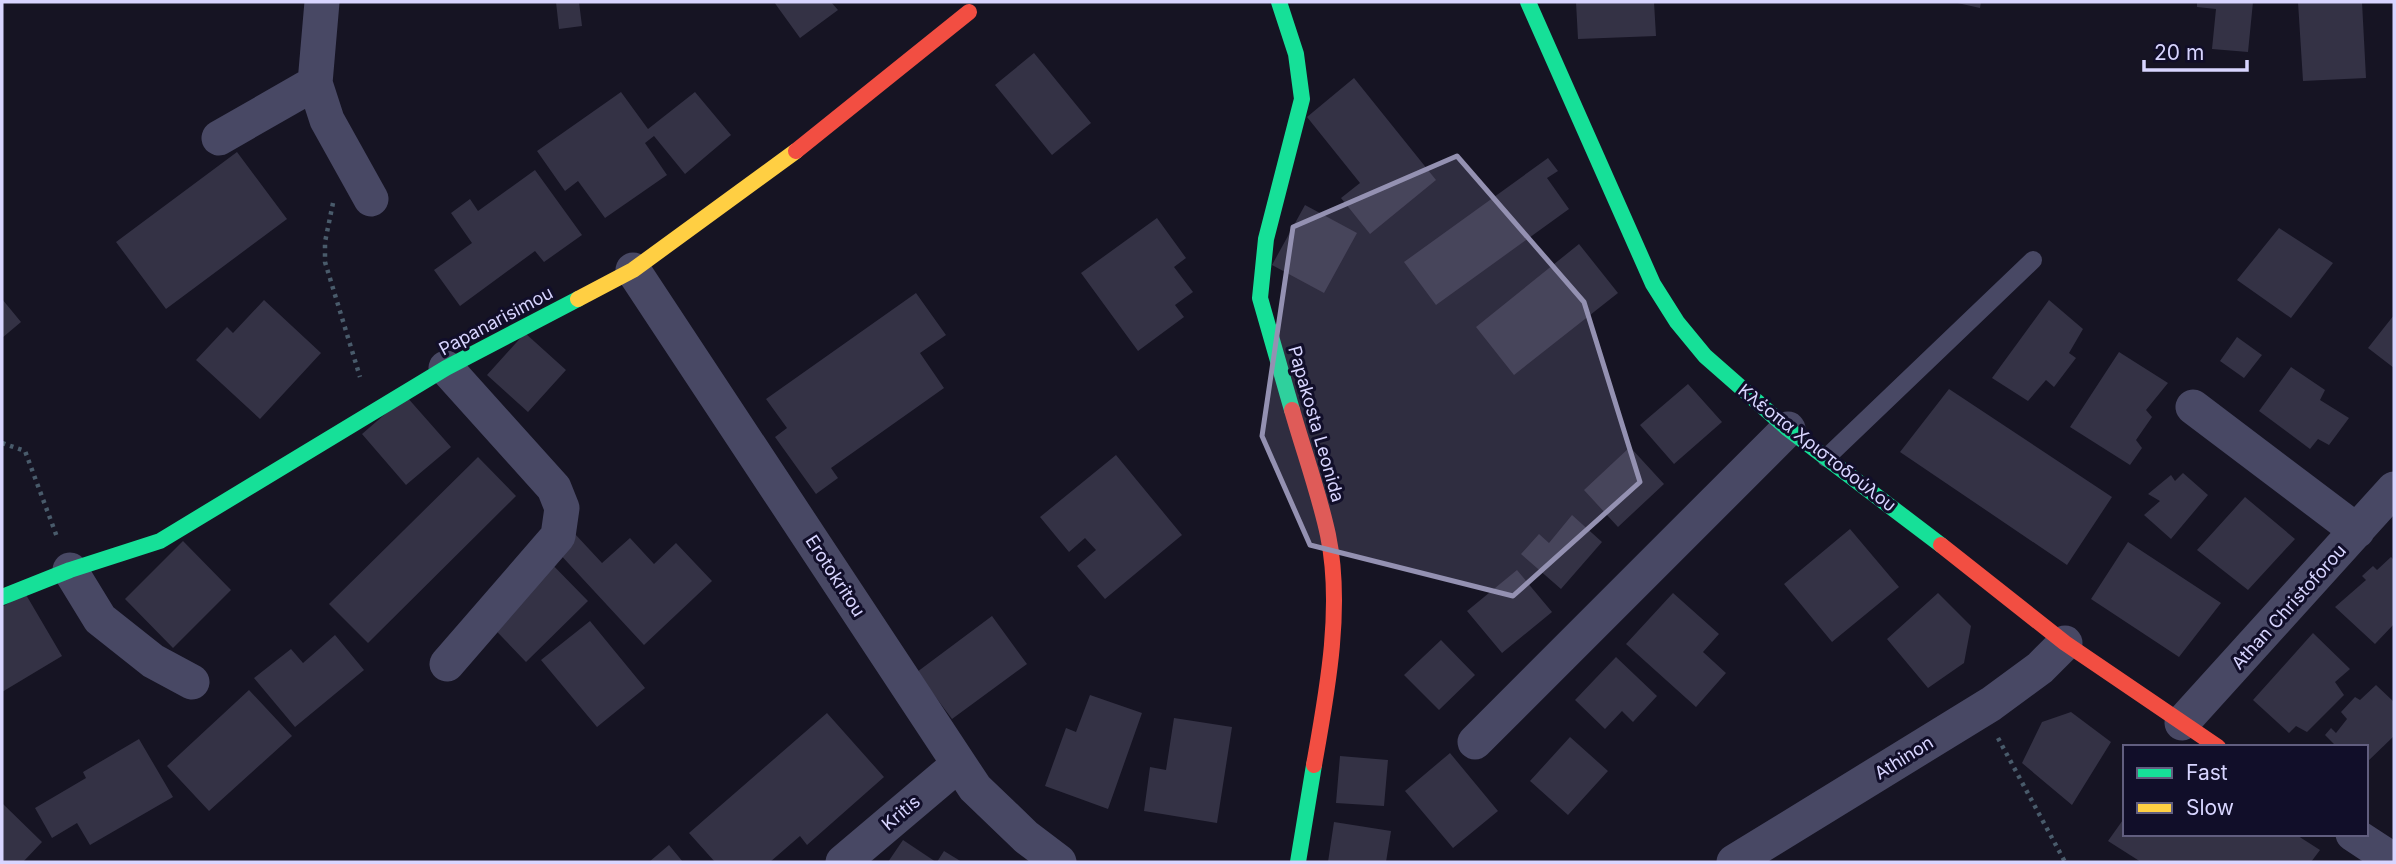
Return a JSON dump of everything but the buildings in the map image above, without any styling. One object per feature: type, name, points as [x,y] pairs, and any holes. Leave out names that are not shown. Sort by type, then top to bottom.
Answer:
[{"type":"street","points":[[322,2],[315,83],[327,120],[371,198]]},
{"type":"street","name":"Papakosta Leonida","points":[[1279,2],[1296,54],[1302,99],[1266,239],[1260,298],[1328,536],[1335,599],[1327,690],[1298,862]]},
{"type":"street","name":"Κλέοπα Χριστοδούλου","points":[[1528,2],[1653,284],[1677,322],[1705,356],[1788,429],[1939,543],[2065,643],[2215,745]]},
{"type":"street","name":"Papanarisimou","points":[[2,597],[70,570],[160,541],[446,368],[633,270],[819,134],[969,12]]},
{"type":"street","points":[[219,138],[315,83]]},
{"type":"street","name":"Erotokritou","points":[[633,270],[975,788],[1026,837],[1059,862]]},
{"type":"street","points":[[446,368],[554,488],[562,508],[558,536],[447,664]]},
{"type":"street","points":[[2193,407],[2357,531]]},
{"type":"street","points":[[1475,742],[1788,429]]},
{"type":"street","name":"Athan Christoforou","points":[[2182,723],[2394,489]]},
{"type":"street","points":[[70,570],[100,619],[153,661],[192,682]]},
{"type":"street","name":"Athinon","points":[[1734,862],[1983,709],[2020,684],[2065,643]]},
{"type":"street","name":"Kritis","points":[[843,862],[959,764]]},
{"type":"street","points":[[2356,836],[2394,861]]},
{"type":"lane","points":[[1826,458],[2033,260]]},
{"type":"path","points":[[371,198],[335,197],[325,242],[325,262],[372,414]]},
{"type":"path","points":[[2,443],[25,451],[70,570]]},
{"type":"path","points":[[1983,709],[2065,862]]},
{"type":"highlighted area","points":[[1457,156],[1584,302],[1640,482],[1513,596],[1310,545],[1262,436],[1293,227]]},
{"type":"traffic: fast","points":[[1279,2],[1296,54],[1302,99],[1266,239],[1260,298],[1292,410]]},
{"type":"traffic: fast","points":[[1528,2],[1653,284],[1677,322],[1705,356],[1788,429],[1941,545]]},
{"type":"traffic: fast","points":[[2,597],[70,570],[160,541],[446,368],[578,299]]},
{"type":"traffic: fast","points":[[1298,862],[1314,765]]},
{"type":"traffic: slow","points":[[578,299],[633,270],[796,151]]},
{"type":"traffic: jam","points":[[796,151],[969,12]]},
{"type":"traffic: jam","points":[[1292,410],[1328,535],[1334,591],[1332,650],[1314,765]]},
{"type":"traffic: jam","points":[[1941,545],[2065,643],[2215,745]]}]
